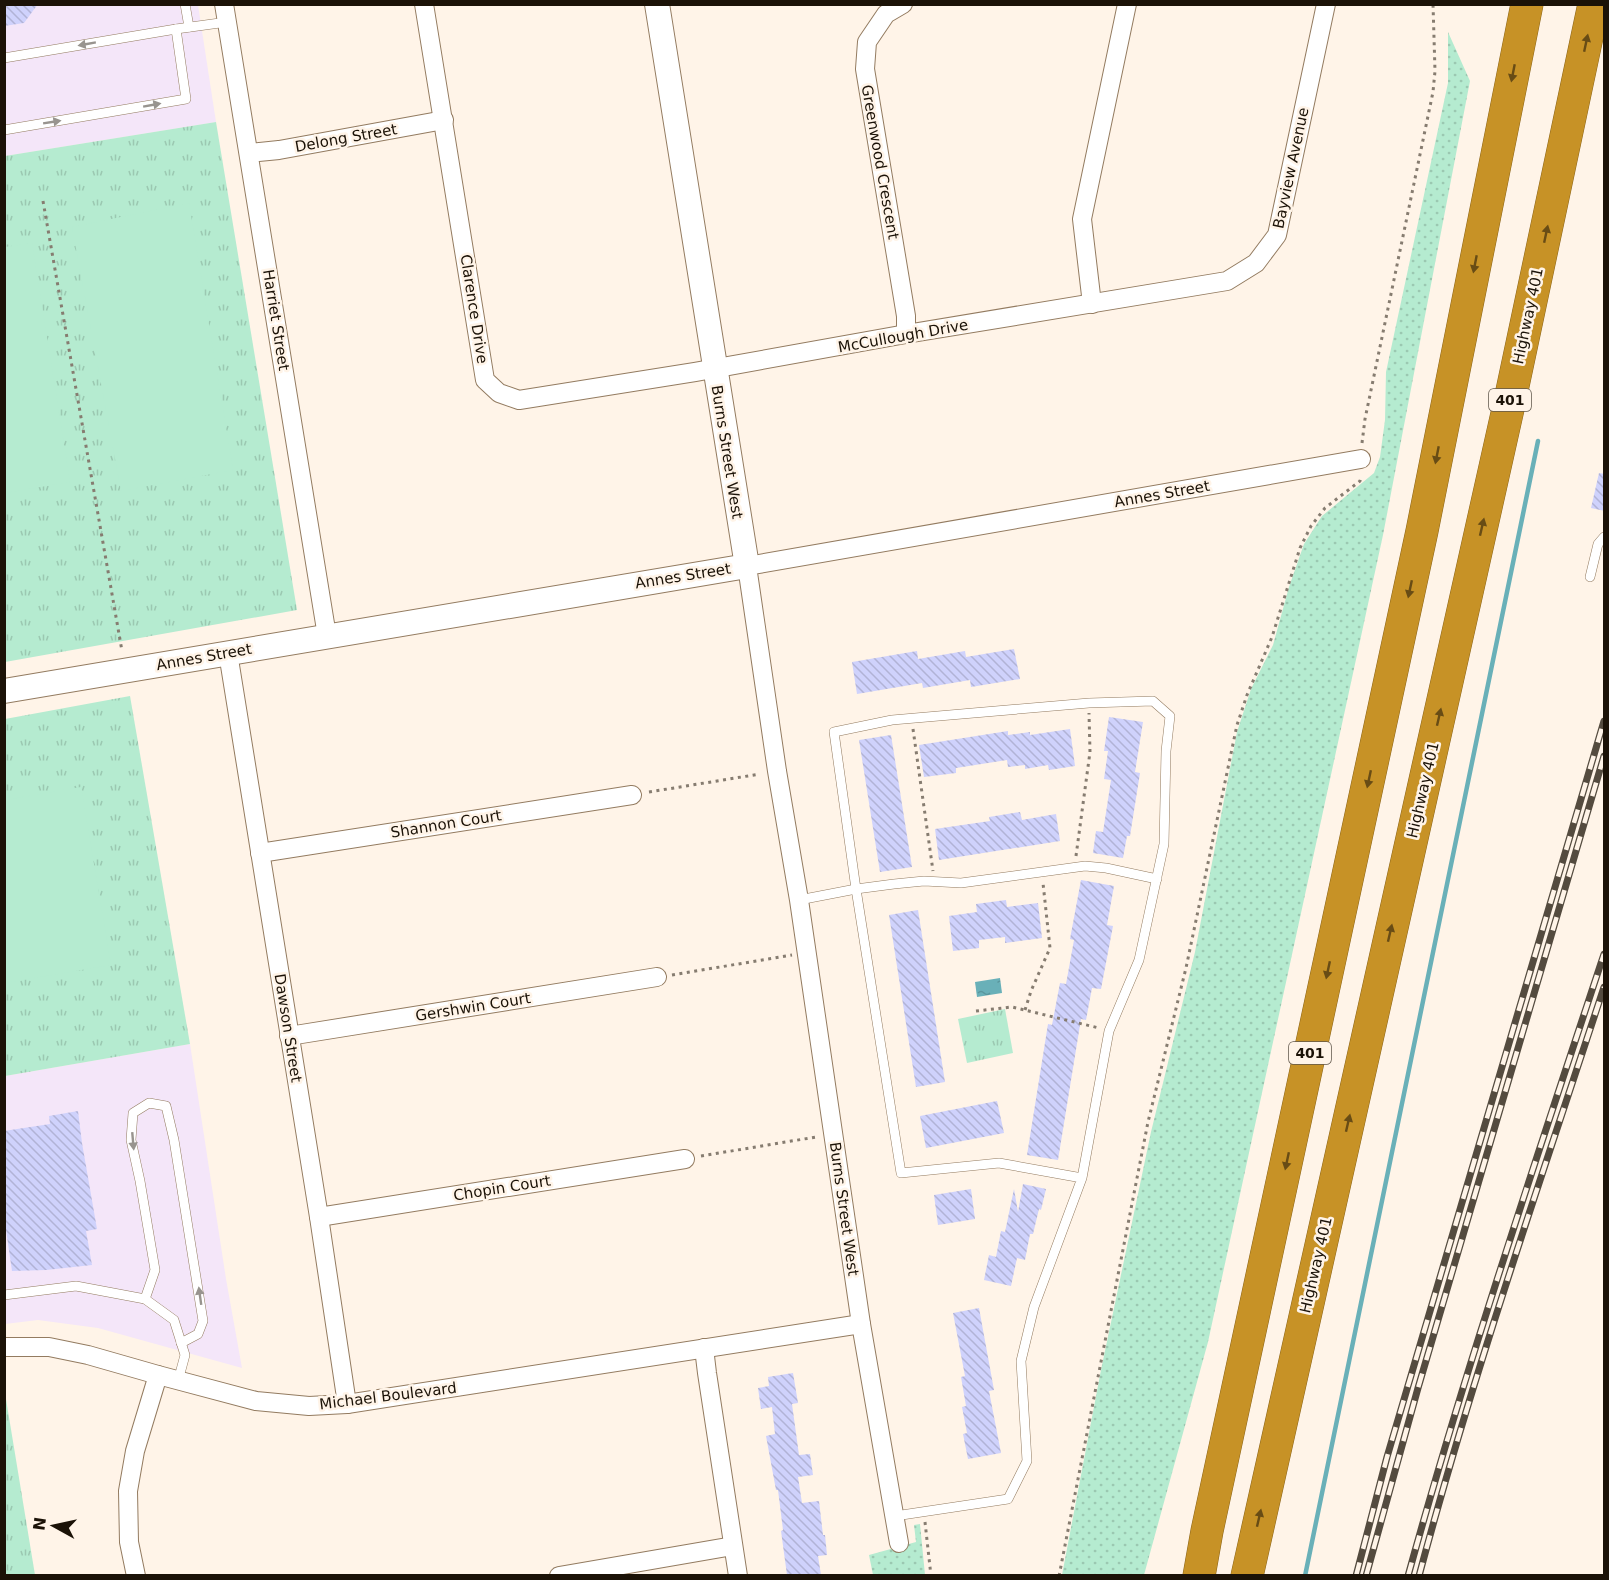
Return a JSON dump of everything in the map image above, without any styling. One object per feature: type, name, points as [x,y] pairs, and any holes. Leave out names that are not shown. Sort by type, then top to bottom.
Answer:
[{"type":"highway","name":"Highway 401","points":[[1247,1575],[1508,412],[1594,4]]},
{"type":"highway","name":"401","points":[[1199,1575],[1422,531],[1526,8]]},
{"type":"street","name":"Clarence Drive","points":[[424,4],[485,380],[500,393],[519,400],[714,368]]},
{"type":"street","name":"Burns Street West","points":[[657,4],[799,900],[861,1324],[899,1543]]},
{"type":"street","name":"Greenwood Crescent","points":[[903,4],[886,14],[867,42],[865,69],[906,316],[906,334]]},
{"type":"street","points":[[1092,304],[1082,219],[1127,4]]},
{"type":"street","name":"Bayview Avenue","points":[[1092,304],[1227,281],[1256,263],[1277,235],[1326,4]]},
{"type":"street","name":"Harriet Street","points":[[226,13],[327,636]]},
{"type":"street","name":"Delong Street","points":[[249,153],[279,150],[444,120]]},
{"type":"street","name":"McCullough Drive","points":[[714,368],[1092,304]]},
{"type":"street","name":"Annes Street","points":[[4,691],[747,566],[1361,459]]},
{"type":"street","name":"Dawson Street","points":[[228,653],[347,1404]]},
{"type":"street","name":"Shannon Court","points":[[260,853],[632,795]]},
{"type":"street","name":"Gershwin Court","points":[[290,1036],[657,977]]},
{"type":"street","name":"Chopin Court","points":[[319,1217],[685,1159]]},
{"type":"street","name":"Michael Boulevard","points":[[4,1347],[49,1347],[87,1355],[256,1401],[309,1406],[347,1404],[861,1324]]},
{"type":"street","points":[[704,1348],[738,1575]]},
{"type":"street","points":[[136,1575],[129,1542],[128,1491],[135,1451],[158,1375]]},
{"type":"street","points":[[560,1575],[733,1546]]},
{"type":"lane","points":[[185,4],[189,27]]},
{"type":"lane","points":[[4,58],[189,27],[226,13]]},
{"type":"lane","points":[[7,129],[186,99],[176,29]]},
{"type":"lane","points":[[1590,577],[1598,544],[1605,537]]},
{"type":"lane","points":[[895,1516],[1008,1499],[1027,1461],[1021,1361],[1034,1306],[1082,1178],[1109,1031],[1139,960],[1164,844],[1166,751],[1170,716],[1153,701],[1089,703],[891,720],[834,732],[856,889],[901,1173],[999,1163],[1082,1178]]},
{"type":"lane","points":[[799,900],[894,884],[962,883],[1085,866],[1106,868],[1156,879]]},
{"type":"lane","points":[[144,1299],[155,1270],[131,1140],[133,1113],[149,1103],[166,1106],[176,1151],[203,1321],[198,1334],[181,1343]]},
{"type":"lane","points":[[4,1295],[76,1286],[144,1299],[174,1320],[185,1354],[178,1381]]},
{"type":"path","points":[[1059,1575],[1148,1122],[1186,968],[1237,725],[1246,695],[1272,637],[1300,548],[1311,526],[1325,508],[1360,481],[1365,419],[1433,92],[1435,71],[1433,4]]},
{"type":"path","points":[[43,201],[125,670]]},
{"type":"path","points":[[1076,868],[1076,852],[1090,752],[1089,703]]},
{"type":"path","points":[[912,718],[934,882]]},
{"type":"path","points":[[632,795],[777,771]]},
{"type":"path","points":[[1025,1010],[1050,948],[1042,873]]},
{"type":"path","points":[[657,977],[806,953]]},
{"type":"path","points":[[976,1011],[1012,1007],[1109,1031]]},
{"type":"path","points":[[685,1159],[833,1135]]},
{"type":"path","points":[[924,1512],[932,1575]]},
{"type":"shaded area","points":[[5,5],[198,5],[216,122],[5,156]]},
{"type":"shaded area","points":[[190,1044],[242,1368],[98,1328],[38,1320],[5,1324],[5,1076]]},
{"type":"green space","points":[[1448,32],[1470,81],[1383,535],[1208,1342],[1144,1575],[1062,1575],[1101,1370],[1151,1132],[1195,952],[1237,732],[1251,689],[1273,645],[1304,544],[1322,516],[1374,473],[1380,457],[1385,420],[1386,372],[1448,83]]},
{"type":"green space","points":[[216,122],[297,610],[5,662],[5,156]]},
{"type":"green space","points":[[189,203],[233,470],[121,491],[72,227]]},
{"type":"green space","points":[[32,243],[70,482],[5,493],[5,247]]},
{"type":"green space","points":[[130,696],[190,1044],[5,1076],[5,719]]},
{"type":"green space","points":[[81,787],[111,965],[5,983],[5,800]]},
{"type":"green space","points":[[1005,1009],[1013,1053],[967,1063],[958,1019]]},
{"type":"green space","points":[[5,1393],[35,1575],[5,1575]]},
{"type":"green space","points":[[920,1524],[925,1575],[873,1575],[869,1555],[916,1542],[914,1525]]},
{"type":"water","points":[[1000,978],[1002,993],[977,997],[975,982]]},
{"type":"building","points":[[4,4],[38,4],[24,23],[4,26]]},
{"type":"building","points":[[1599,473],[1605,474],[1605,511],[1591,508]]},
{"type":"building","points":[[1014,649],[1020,679],[971,687],[970,680],[923,688],[922,683],[857,694],[852,662],[917,651],[918,659],[965,651],[966,657]]},
{"type":"building","points":[[1109,717],[1143,722],[1135,772],[1140,773],[1130,836],[1127,836],[1123,858],[1093,853],[1096,831],[1103,832],[1111,780],[1104,779],[1108,751],[1104,751]]},
{"type":"building","points":[[1070,729],[1075,766],[1049,770],[1048,765],[1025,769],[1025,765],[1008,767],[1007,760],[956,768],[956,773],[924,777],[919,745],[1008,731],[1008,735],[1030,732],[1030,735]]},
{"type":"building","points":[[891,735],[912,867],[880,872],[859,740]]},
{"type":"building","points":[[1020,812],[1022,820],[1056,814],[1060,841],[939,860],[935,829],[990,821],[989,817]]},
{"type":"building","points":[[1081,880],[1114,886],[1107,925],[1113,926],[1101,989],[1092,988],[1086,1020],[1081,1019],[1058,1160],[1027,1155],[1048,1024],[1052,1025],[1060,983],[1066,984],[1074,940],[1070,939]]},
{"type":"building","points":[[1006,900],[1007,907],[1038,903],[1042,938],[1005,943],[1005,937],[979,940],[979,948],[953,951],[949,916],[977,912],[976,904]]},
{"type":"building","points":[[918,910],[945,1082],[916,1087],[889,915]]},
{"type":"building","points":[[997,1101],[1004,1133],[926,1148],[920,1116]]},
{"type":"building","points":[[78,1111],[97,1229],[86,1231],[92,1265],[12,1271],[4,1216],[4,1131],[50,1124],[49,1116]]},
{"type":"building","points":[[1023,1184],[1046,1189],[1033,1234],[1030,1234],[1025,1260],[1017,1258],[1011,1286],[984,1280],[989,1255],[996,1257],[1001,1231],[1005,1232],[1014,1189],[1018,1212]]},
{"type":"building","points":[[971,1189],[975,1219],[938,1225],[934,1195]]},
{"type":"building","points":[[979,1308],[994,1390],[989,1391],[1001,1453],[968,1459],[963,1434],[967,1433],[962,1407],[966,1406],[961,1377],[965,1376],[953,1313]]},
{"type":"building","points":[[793,1373],[798,1403],[792,1404],[799,1455],[810,1454],[813,1475],[798,1477],[802,1503],[819,1501],[823,1535],[825,1535],[827,1555],[818,1556],[821,1575],[787,1575],[778,1490],[776,1490],[766,1436],[775,1434],[772,1407],[761,1409],[758,1388],[769,1386],[768,1377]]},
{"type":"waterway","points":[[1305,1576],[1538,441]]},
{"type":"railway","points":[[1356,1576],[1387,1457],[1604,721]]},
{"type":"railway","points":[[1366,1576],[1418,1388],[1604,756]]},
{"type":"railway","points":[[1408,1576],[1478,1341],[1604,954]]},
{"type":"railway","points":[[1419,1576],[1461,1427],[1604,987]]}]
